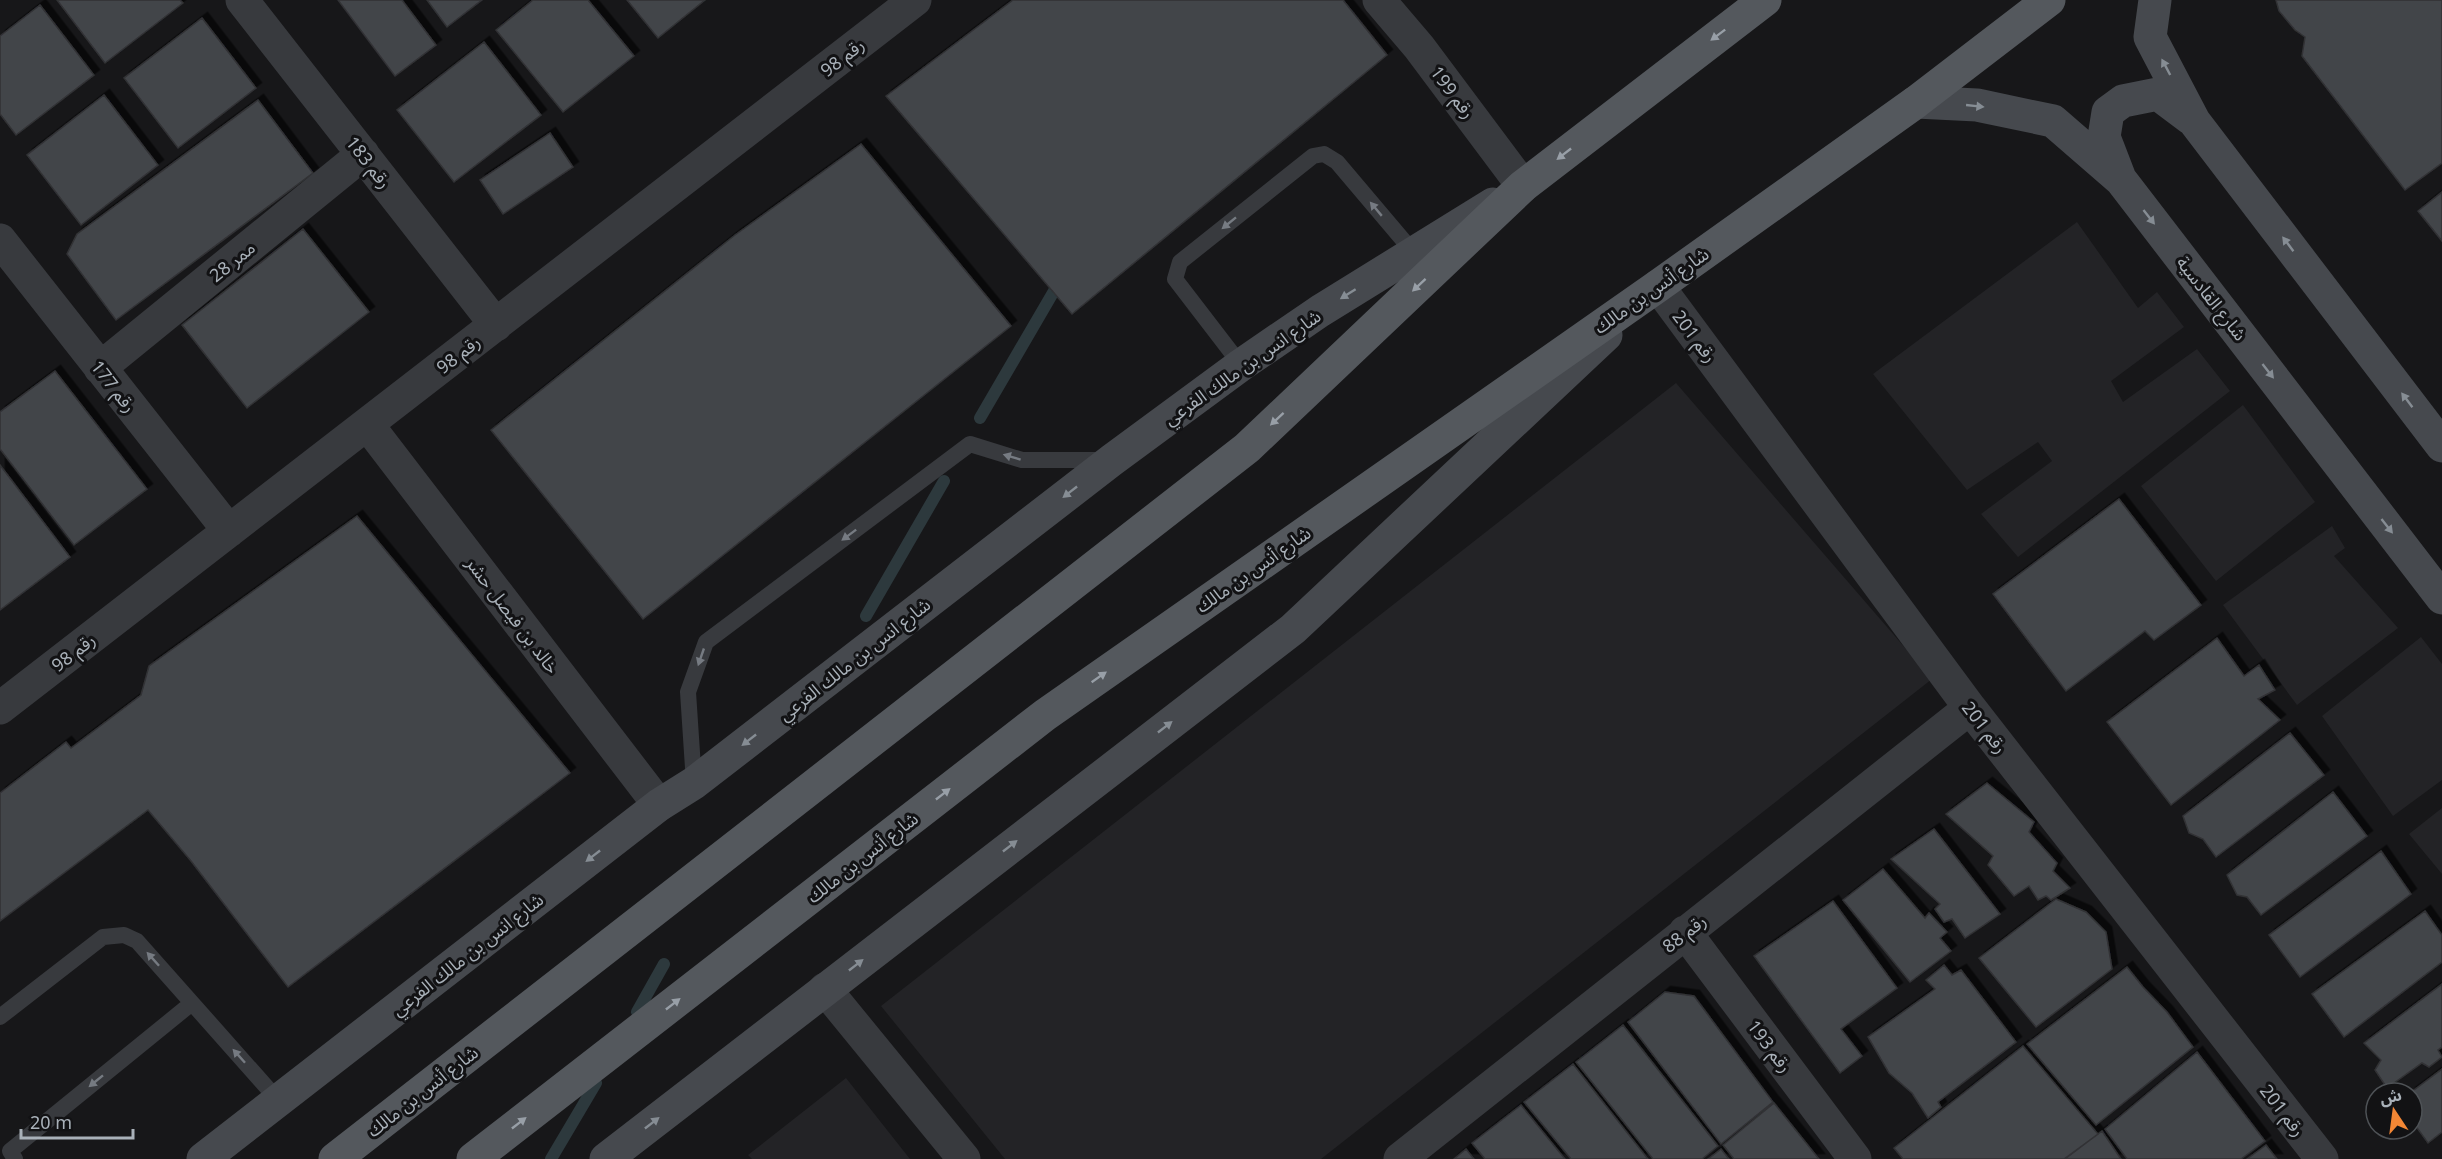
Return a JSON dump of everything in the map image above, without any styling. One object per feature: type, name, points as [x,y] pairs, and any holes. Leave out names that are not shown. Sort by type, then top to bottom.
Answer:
[{"type":"main road","name":"شارع أنس بن مالك","points":[[335,1159],[1247,448],[1523,186],[1765,0]]},
{"type":"main road","name":"شارع أنس بن مالك","points":[[472,1159],[1045,715],[1658,286],[1916,102],[2049,0]]},
{"type":"street","name":"رقم 183","points":[[242,0],[496,324]]},
{"type":"street","name":"رقم 98","points":[[0,708],[915,0]]},
{"type":"street","name":"رقم 199","points":[[1379,0],[1419,47],[1523,186]]},
{"type":"street","points":[[2156,0],[2150,38],[2194,121],[2442,446]]},
{"type":"street","points":[[2121,180],[2104,136],[2108,112],[2123,100],[2158,94],[2194,121]]},
{"type":"street","name":"شارع القادسية","points":[[1916,102],[1977,105],[2053,121],[2121,180],[2442,598]]},
{"type":"street","name":"ممر 28","points":[[100,368],[363,154]]},
{"type":"street","name":"شارع انس بن مالك الفرعي","points":[[213,1152],[659,805],[694,783],[1112,460],[1240,365],[1320,311],[1523,186]]},
{"type":"street","name":"رقم 177","points":[[0,240],[229,531]]},
{"type":"street","points":[[606,1159],[1293,628],[1658,286]]},
{"type":"street","name":"رقم 201","points":[[1658,286],[1970,708],[2322,1159]]},
{"type":"street","name":"خالد بن فيصل حشر","points":[[367,424],[659,805]]},
{"type":"street","name":"رقم 88","points":[[1400,1159],[1970,708]]},
{"type":"street","name":"رقم 193","points":[[1685,932],[1855,1159]]},
{"type":"street","points":[[825,990],[964,1159]]},
{"type":"lane","points":[[1240,365],[1175,279],[1176,270],[1180,262],[1313,156],[1324,154],[1337,162],[1414,254]]},
{"type":"lane","points":[[694,783],[688,692],[706,642],[970,444],[1022,460],[1112,460]]},
{"type":"lane","points":[[0,1017],[102,937],[124,935],[137,941],[278,1100]]},
{"type":"lane","points":[[8,1150],[192,1003]]},
{"type":"shaded area","points":[[2077,222],[2138,308],[2157,292],[2184,327],[2111,381],[2123,402],[2197,349],[2230,391],[2018,557],[1981,514],[2052,461],[2038,442],[1967,490],[1873,374]]},
{"type":"shaded area","points":[[1676,383],[1932,679],[1321,1159],[1005,1159],[881,1006]]},
{"type":"shaded area","points":[[2243,405],[2315,502],[2216,581],[2141,486]]},
{"type":"shaded area","points":[[2332,526],[2345,548],[2334,556],[2398,628],[2297,705],[2223,605]]},
{"type":"shaded area","points":[[2421,637],[2442,664],[2442,780],[2393,816],[2322,716]]},
{"type":"shaded area","points":[[2442,808],[2442,874],[2409,834]]},
{"type":"shaded area","points":[[846,1078],[910,1159],[752,1159],[748,1155]]},
{"type":"building","points":[[57,0],[180,0],[183,3],[105,63]]},
{"type":"building","points":[[338,0],[402,0],[436,45],[395,76]]},
{"type":"building","points":[[427,0],[482,0],[447,27]]},
{"type":"building","points":[[533,0],[588,0],[634,56],[563,112],[496,30]]},
{"type":"building","points":[[627,0],[705,0],[658,38]]},
{"type":"building","points":[[1013,0],[1343,0],[1387,55],[1072,314],[886,96]]},
{"type":"building","points":[[2276,0],[2442,0],[2442,163],[2405,190],[2302,56],[2305,37],[2295,30],[2279,11]]},
{"type":"building","points":[[40,5],[94,75],[16,135],[0,114],[0,36]]},
{"type":"building","points":[[202,18],[256,88],[178,148],[124,78]]},
{"type":"building","points":[[484,42],[541,115],[454,182],[397,110]]},
{"type":"building","points":[[104,95],[158,165],[81,225],[27,155]]},
{"type":"building","points":[[258,100],[313,173],[116,320],[67,254],[77,234]]},
{"type":"building","points":[[550,133],[573,167],[503,214],[480,180]]},
{"type":"building","points":[[861,144],[1011,326],[643,619],[491,430],[735,235]]},
{"type":"building","points":[[2442,192],[2442,241],[2418,211]]},
{"type":"building","points":[[303,229],[369,312],[247,408],[182,325]]},
{"type":"building","points":[[55,371],[147,489],[74,545],[0,449],[0,412]]},
{"type":"building","points":[[0,465],[70,557],[0,610]]},
{"type":"building","points":[[2119,499],[2201,605],[2154,640],[2145,631],[2066,691],[1993,594]]},
{"type":"building","points":[[357,516],[570,773],[288,987],[191,861],[148,810],[0,921],[0,793],[66,742],[71,748],[141,695],[149,666]]},
{"type":"building","points":[[2217,638],[2244,676],[2259,665],[2275,690],[2258,699],[2280,720],[2171,805],[2107,722]]},
{"type":"building","points":[[2290,733],[2324,775],[2216,857],[2203,839],[2189,833],[2183,816]]},
{"type":"building","points":[[1987,783],[2034,822],[2029,832],[2057,863],[2053,871],[2070,888],[2051,900],[2046,896],[2038,900],[2029,886],[2014,896],[1988,865],[1993,856],[1946,814]]},
{"type":"building","points":[[2333,792],[2367,836],[2261,915],[2247,897],[2237,895],[2227,875]]},
{"type":"building","points":[[1934,829],[2000,914],[1965,938],[1952,919],[1944,922],[1935,909],[1940,904],[1891,859]]},
{"type":"building","points":[[2381,851],[2411,894],[2300,977],[2269,935]]},
{"type":"building","points":[[1883,869],[1925,918],[1929,913],[1947,932],[1940,938],[1951,951],[1910,982],[1843,900]]},
{"type":"building","points":[[2056,899],[2086,912],[2106,932],[2112,969],[2036,1027],[1979,958]]},
{"type":"building","points":[[1833,901],[1897,988],[1841,1029],[1862,1056],[1840,1073],[1754,956]]},
{"type":"building","points":[[2425,911],[2442,935],[2442,962],[2344,1037],[2312,994]]},
{"type":"building","points":[[1944,965],[1952,975],[1961,970],[2016,1042],[1938,1102],[1941,1107],[1928,1118],[1912,1093],[1889,1073],[1868,1037],[1935,989],[1926,980]]},
{"type":"building","points":[[2127,967],[2167,1012],[2193,1047],[2096,1125],[2027,1044]]},
{"type":"building","points":[[2442,984],[2442,1047],[2438,1050],[2442,1057],[2429,1067],[2422,1063],[2397,1081],[2382,1081],[2375,1070],[2381,1060],[2364,1043]]},
{"type":"building","points":[[1665,992],[1694,996],[1773,1102],[1721,1144],[1628,1022]]},
{"type":"building","points":[[1623,1025],[1718,1146],[1702,1159],[1653,1159],[1576,1062]]},
{"type":"building","points":[[2023,1046],[2098,1134],[2064,1159],[1903,1159],[1894,1148]]},
{"type":"building","points":[[2197,1052],[2265,1141],[2241,1159],[2127,1159],[2105,1129]]},
{"type":"building","points":[[1573,1064],[1648,1159],[1571,1159],[1524,1102]]},
{"type":"building","points":[[2442,1069],[2442,1132],[2428,1143],[2424,1137],[2424,1082]]},
{"type":"building","points":[[1774,1103],[1819,1159],[1734,1159],[1723,1145]]},
{"type":"building","points":[[1521,1105],[1565,1159],[1485,1159],[1472,1143]]},
{"type":"building","points":[[2102,1131],[2121,1159],[2065,1159]]},
{"type":"building","points":[[2266,1145],[2277,1159],[2247,1159]]},
{"type":"building","points":[[1466,1149],[1474,1159],[1454,1159]]},
{"type":"building","points":[[1721,1149],[1729,1159],[1708,1159]]},
{"type":"waterway","points":[[980,418],[1061,279]]},
{"type":"waterway","points":[[866,616],[944,481]]},
{"type":"waterway","points":[[637,1012],[664,964]]},
{"type":"waterway","points":[[551,1159],[596,1083]]}]
